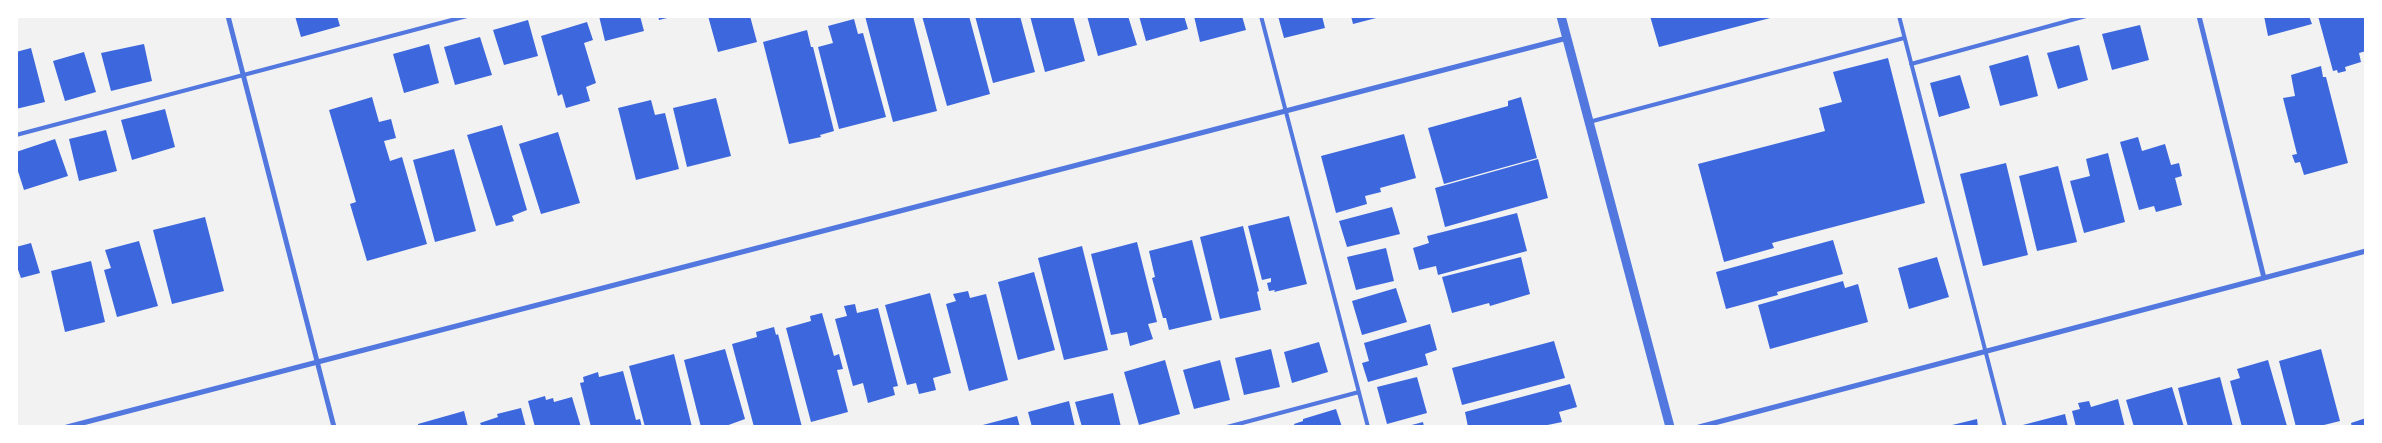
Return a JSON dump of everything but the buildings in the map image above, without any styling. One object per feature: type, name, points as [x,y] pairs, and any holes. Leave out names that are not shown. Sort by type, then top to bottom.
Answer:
[{"type":"street","points":[[228,16],[334,427]]},
{"type":"street","points":[[1561,16],[1670,427]]},
{"type":"street","points":[[2199,16],[2264,278]]},
{"type":"street","points":[[68,427],[1567,38]]},
{"type":"street","points":[[1699,427],[2366,251]]},
{"type":"lane","points":[[16,135],[467,16]]},
{"type":"lane","points":[[1261,16],[1368,427]]},
{"type":"lane","points":[[1899,16],[2005,427]]},
{"type":"lane","points":[[1911,64],[2086,16]]},
{"type":"lane","points":[[1589,122],[1904,38]]},
{"type":"lane","points":[[1227,427],[1359,392]]}]
